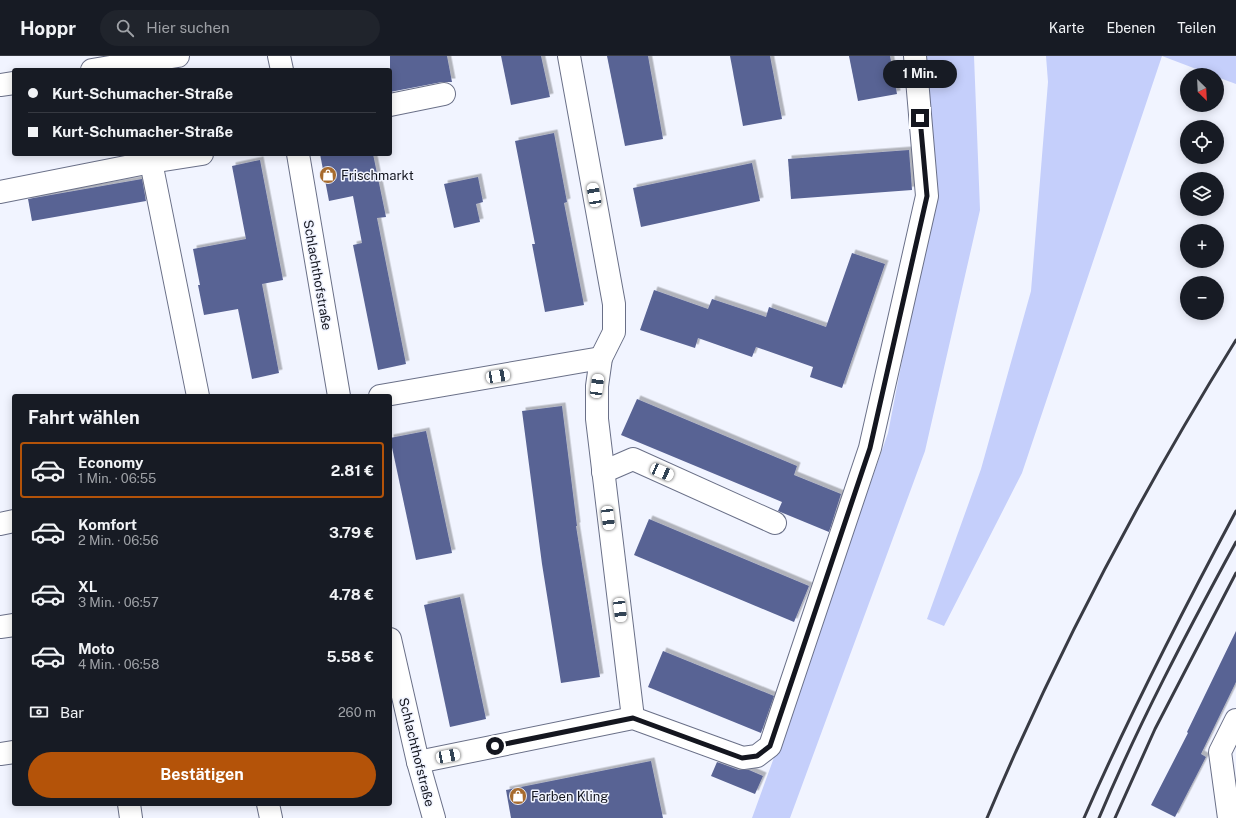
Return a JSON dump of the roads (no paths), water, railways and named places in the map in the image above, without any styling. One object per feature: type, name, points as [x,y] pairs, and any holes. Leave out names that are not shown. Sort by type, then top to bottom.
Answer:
[{"type":"street","points":[[104,68],[178,56]]},
{"type":"street","points":[[279,56],[282,68]]},
{"type":"street","points":[[569,56],[614,304],[614,332],[602,358],[597,386],[597,413],[633,718]]},
{"type":"street","points":[[418,762],[633,718],[742,758],[757,756],[770,746],[870,448],[927,196],[915,56]]},
{"type":"street","points":[[0,85],[12,83]]},
{"type":"street","points":[[392,105],[444,94]]},
{"type":"street","points":[[0,192],[151,162],[189,156]]},
{"type":"street","name":"Schlachthofstraße","points":[[298,156],[339,394]]},
{"type":"street","points":[[151,162],[198,394]]},
{"type":"street","points":[[392,394],[602,358]]},
{"type":"street","points":[[603,472],[634,459],[775,523]]},
{"type":"street","points":[[0,524],[12,521]]},
{"type":"street","points":[[0,628],[12,625]]},
{"type":"street","name":"Schlachthofstraße","points":[[392,659],[394,679],[434,818]]},
{"type":"street","points":[[1229,818],[1220,752],[1236,720]]},
{"type":"street","points":[[0,754],[12,752]]},
{"type":"street","points":[[128,806],[131,818]]},
{"type":"street","points":[[268,806],[271,818]]},
{"type":"railway","points":[[987,818],[1042,695],[1102,574],[1167,456],[1236,340]]},
{"type":"railway","points":[[1084,818],[1157,663],[1236,511]]},
{"type":"railway","points":[[1099,818],[1130,747],[1164,678],[1236,542]]},
{"type":"railway","points":[[1115,818],[1155,729],[1236,573]]},
{"type":"place","name":"Frischmarkt","points":[[328,175]]},
{"type":"place","name":"Farben Kling","points":[[518,796]]}]
